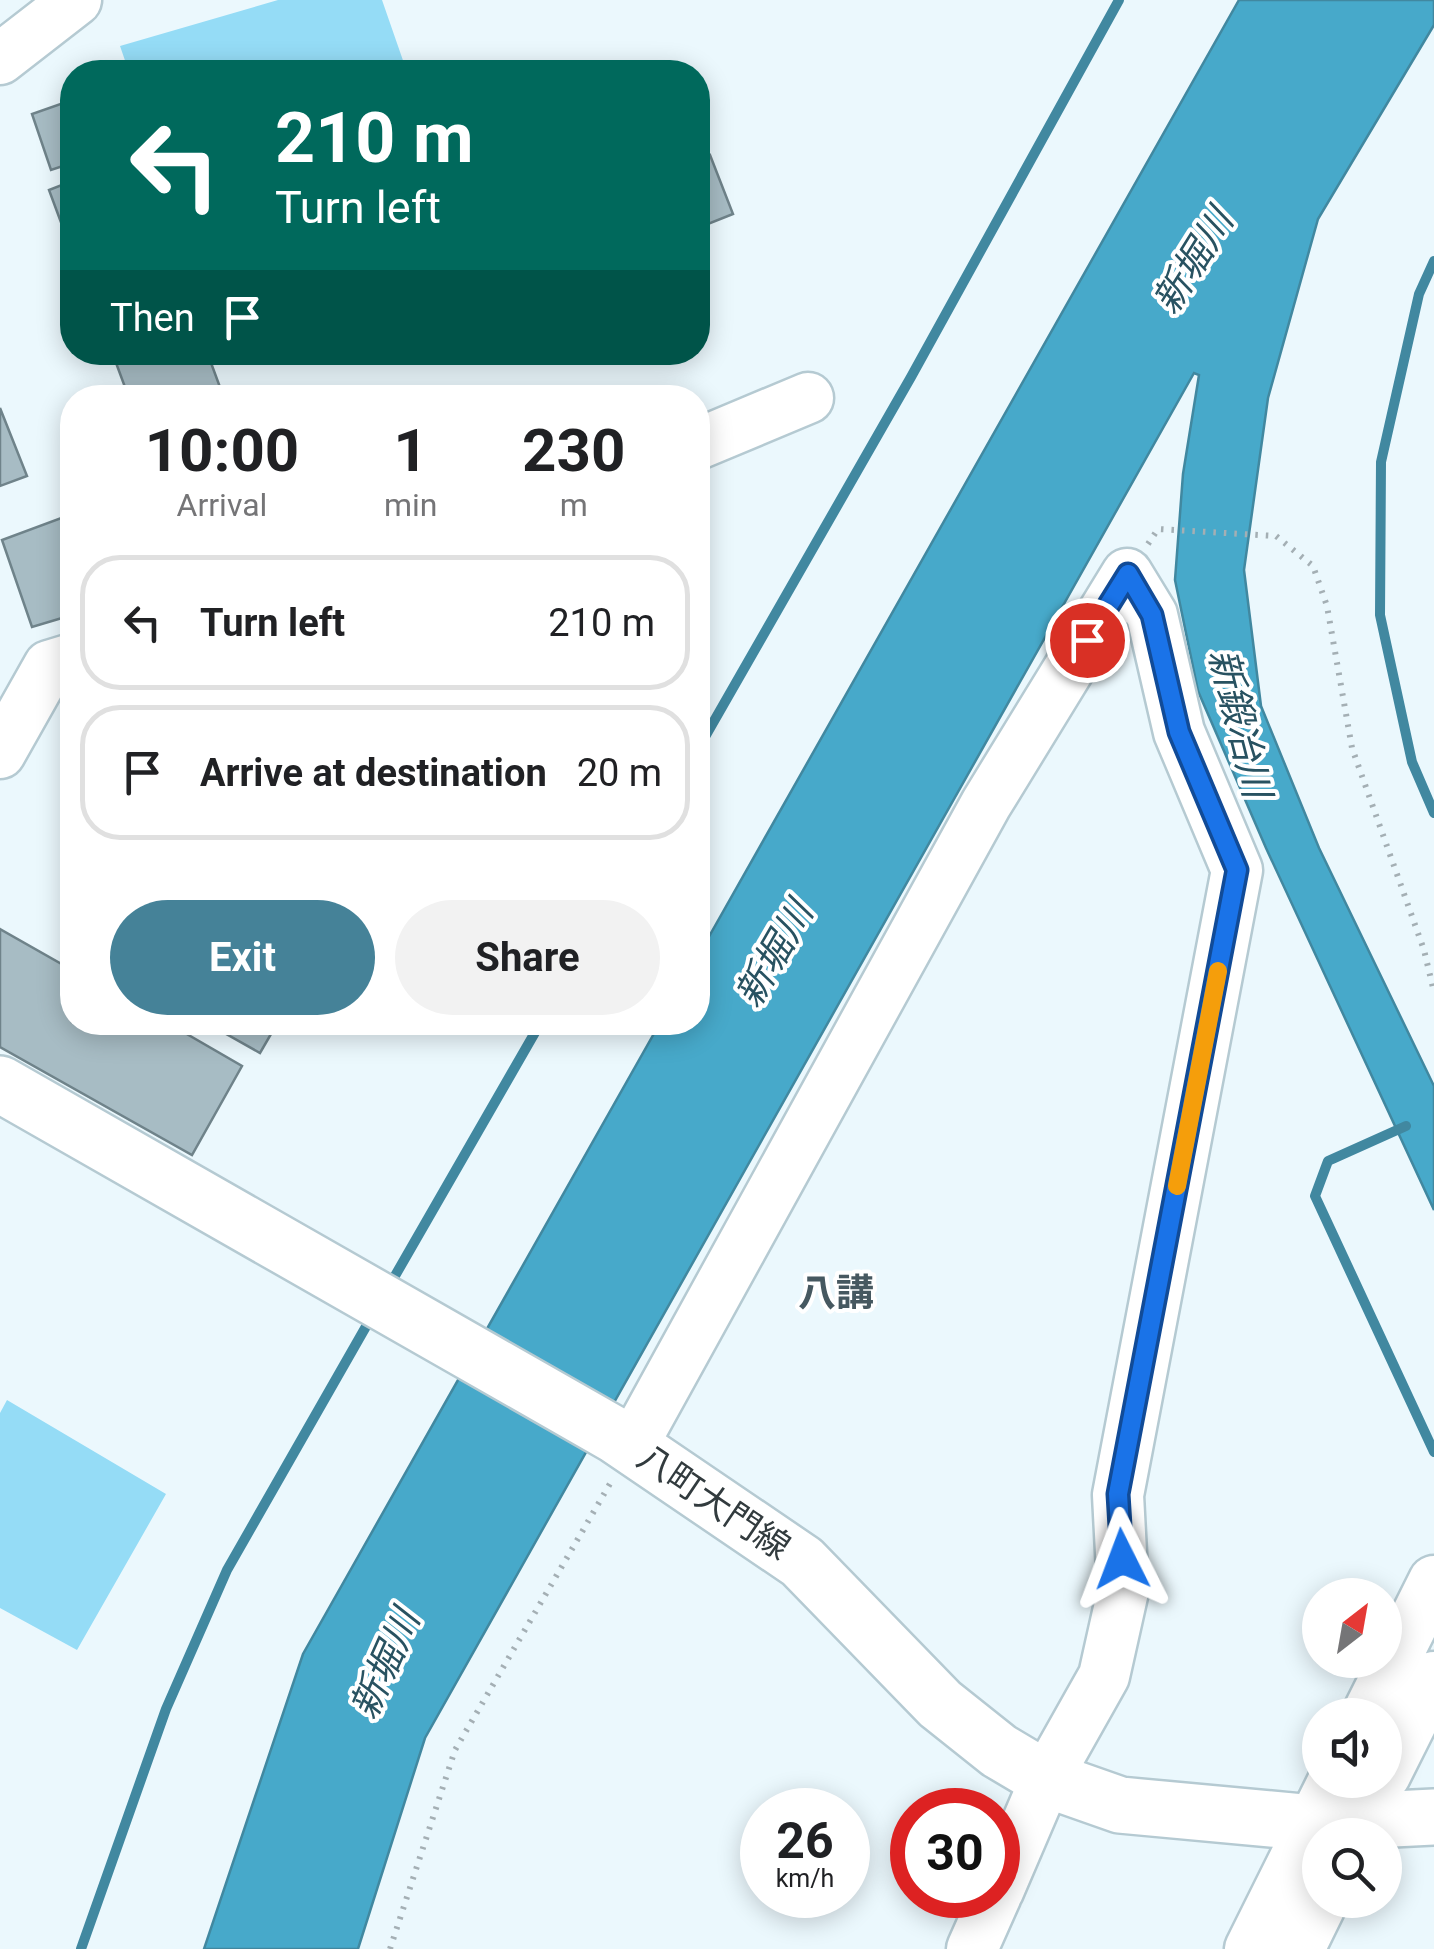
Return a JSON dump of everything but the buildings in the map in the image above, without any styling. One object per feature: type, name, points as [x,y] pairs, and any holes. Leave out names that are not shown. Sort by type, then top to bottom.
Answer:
[{"type":"main road","name":"八町大門線","points":[[0,1084],[623,1440],[802,1562],[940,1704],[999,1750],[1046,1779],[1120,1804],[1355,1802],[1434,1818]]},
{"type":"street","points":[[0,59],[76,0]]},
{"type":"street","points":[[710,439],[808,398]]},
{"type":"street","points":[[623,1440],[986,804],[1128,574],[1152,615],[1179,732],[1237,870],[1118,1494],[1124,1591],[1104,1676],[1046,1779],[1020,1838]]},
{"type":"street","points":[[0,753],[50,666],[60,662]]},
{"type":"street","points":[[1376,1698],[1434,1581]]},
{"type":"street","points":[[1250,1949],[1355,1802],[1434,1676]]},
{"type":"street","points":[[972,1949],[985,1918]]},
{"type":"street","points":[[1299,1949],[1314,1918]]},
{"type":"path","points":[[1128,574],[1158,529],[1276,536],[1313,566],[1327,606],[1352,748],[1424,950],[1434,992]]},
{"type":"path","points":[[390,1949],[455,1750],[623,1440]]},
{"type":"shaded area","points":[[278,0],[382,0],[403,60],[125,60],[120,46]]},
{"type":"shaded area","points":[[7,1400],[166,1494],[77,1650],[0,1608],[0,1413]]},
{"type":"water","points":[[1239,0],[1434,0],[1434,25],[1318,219],[1268,398],[1244,570],[1261,706],[1319,848],[1434,1086],[1434,1210],[1266,848],[1198,691],[1175,580],[1183,474],[1199,375],[1194,373],[425,1738],[358,1949],[204,1949],[303,1654],[653,1035],[710,1035],[710,935]]},
{"type":"waterway","points":[[710,728],[911,377],[1119,0]]},
{"type":"waterway","points":[[1434,261],[1419,294],[1381,462],[1380,615],[1412,762],[1434,813]]},
{"type":"waterway","points":[[388,1288],[534,1035]]},
{"type":"waterway","points":[[1406,1126],[1328,1161],[1315,1196],[1434,1452]]},
{"type":"waterway","points":[[81,1949],[166,1709],[227,1570],[372,1316]]},
{"type":"slow traffic","points":[[1177,1186],[1218,971]]},
{"type":"district","name":"八講","points":[[836,1293]]},
{"type":"route","points":[[1087,640],[1128,574],[1152,615],[1179,732],[1237,870],[1118,1494],[1122,1559]]},
{"type":"water label","name":"新堀川","points":[[1193,261]]},
{"type":"water label","name":"新鍛冶川","points":[[1240,723]]},
{"type":"water label","name":"新堀川","points":[[774,954]]},
{"type":"water label","name":"新堀川","points":[[385,1664]]}]
